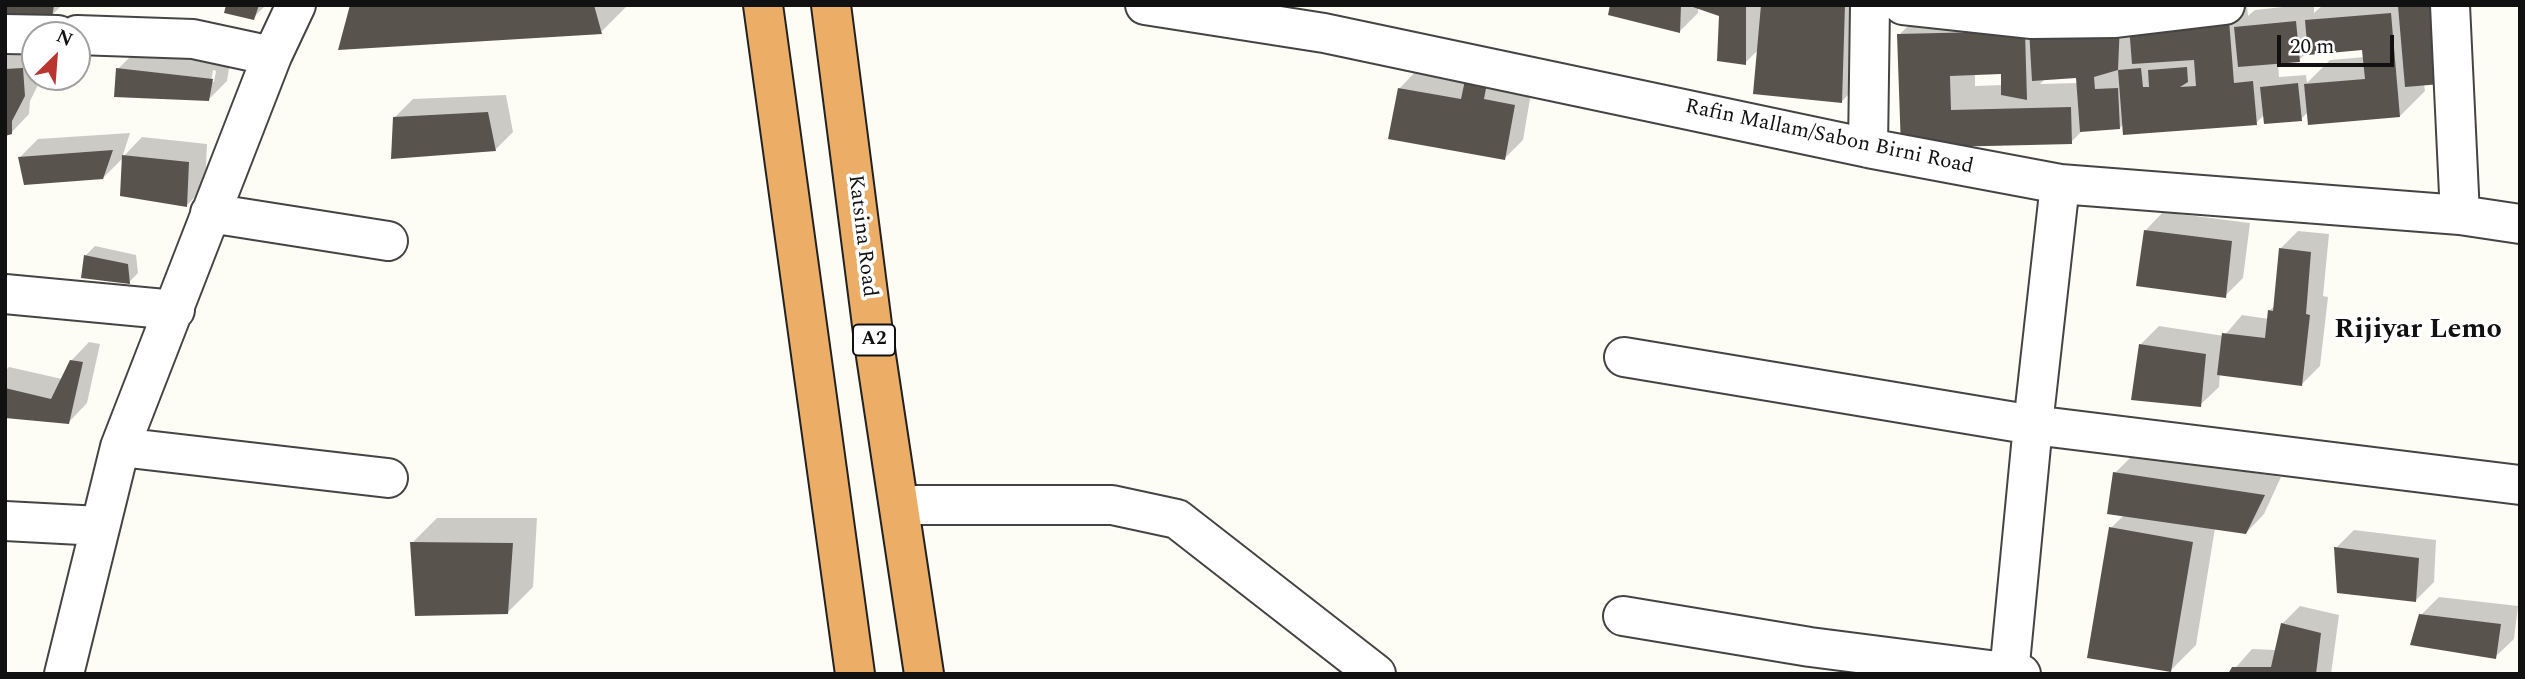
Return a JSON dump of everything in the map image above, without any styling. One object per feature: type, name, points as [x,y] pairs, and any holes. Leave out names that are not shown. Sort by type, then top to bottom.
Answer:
[{"type":"highway","points":[[763,5],[855,674]]},
{"type":"highway","name":"Katsina Road","points":[[831,5],[876,356],[924,674]]},
{"type":"street","points":[[64,674],[120,447],[272,56],[296,5]]},
{"type":"street","name":"Rafin Mallam/Sabon Birni Road","points":[[1145,5],[1324,33],[1868,148],[2060,184],[2460,215],[2520,224]]},
{"type":"street","points":[[1868,148],[1870,5]]},
{"type":"street","points":[[1903,5],[2032,19],[2116,18],[2225,5]]},
{"type":"street","points":[[2450,5],[2460,215]]},
{"type":"street","points":[[91,35],[193,39],[272,56]]},
{"type":"street","points":[[1623,616],[1810,647],[2013,673],[2033,425],[2060,184]]},
{"type":"street","points":[[210,213],[388,241]]},
{"type":"street","points":[[5,294],[175,310]]},
{"type":"street","points":[[1624,357],[2033,425],[2520,485]]},
{"type":"street","points":[[120,447],[388,478]]},
{"type":"street","points":[[899,505],[1112,505],[1177,519],[1376,674]]},
{"type":"street","points":[[5,521],[100,526]]},
{"type":"building","points":[[5,5],[54,5],[52,18],[5,17]]},
{"type":"building","points":[[226,5],[259,5],[254,20],[224,13]]},
{"type":"building","points":[[350,5],[594,5],[602,34],[338,50]]},
{"type":"building","points":[[1610,5],[1681,5],[1680,33],[1608,15]]},
{"type":"building","points":[[1687,5],[1746,5],[1746,65],[1717,61],[1719,16]]},
{"type":"building","points":[[1761,5],[1845,5],[1842,103],[1753,94]]},
{"type":"building","points":[[2434,5],[2441,84],[2405,87],[2398,6]]},
{"type":"building","points":[[2391,13],[2400,117],[2308,125],[2304,84],[2365,79],[2362,50],[2308,55],[2305,20]]},
{"type":"building","points":[[2229,20],[2234,83],[2253,81],[2257,125],[2123,135],[2118,70],[2141,68],[2143,87],[2149,87],[2148,70],[2187,67],[2188,82],[2180,87],[2196,86],[2194,60],[2132,64],[2129,26]]},
{"type":"building","points":[[2296,21],[2300,62],[2238,67],[2234,27]]},
{"type":"building","points":[[2120,23],[2118,70],[2094,77],[2095,89],[2118,88],[2120,129],[2080,132],[2076,78],[2032,81],[2029,29]]},
{"type":"building","points":[[2025,31],[2027,100],[2001,95],[2001,74],[1950,76],[1951,110],[2071,107],[2072,144],[1901,148],[1897,34]]},
{"type":"building","points":[[21,68],[21,91],[25,91],[25,96],[12,121],[12,134],[5,136],[5,69]]},
{"type":"building","points":[[116,68],[213,79],[209,101],[114,97]]},
{"type":"building","points":[[1465,80],[1487,83],[1484,99],[1515,105],[1505,160],[1388,139],[1398,88],[1461,99]]},
{"type":"building","points":[[2298,83],[2302,121],[2264,124],[2260,87]]},
{"type":"building","points":[[488,112],[496,151],[391,159],[393,117]]},
{"type":"building","points":[[113,150],[103,179],[24,185],[18,157]]},
{"type":"building","points":[[122,155],[189,162],[187,207],[120,196]]},
{"type":"building","points":[[2144,230],[2232,241],[2226,298],[2136,286]]},
{"type":"building","points":[[2279,248],[2311,252],[2306,314],[2310,315],[2302,386],[2217,375],[2222,333],[2265,338],[2268,310],[2273,311]]},
{"type":"building","points":[[84,255],[128,264],[130,284],[81,278]]},
{"type":"building","points":[[2139,344],[2206,354],[2201,407],[2131,400]]},
{"type":"building","points":[[70,360],[83,362],[69,424],[5,418],[5,388],[51,399]]},
{"type":"building","points":[[2113,472],[2265,495],[2246,534],[2107,514]]},
{"type":"building","points":[[2109,527],[2193,542],[2171,672],[2087,658]]},
{"type":"building","points":[[410,542],[513,543],[508,614],[415,616]]},
{"type":"building","points":[[2334,547],[2419,558],[2416,602],[2337,593]]},
{"type":"building","points":[[2419,614],[2501,624],[2496,659],[2410,645]]},
{"type":"building","points":[[2281,623],[2321,633],[2316,674],[2228,674],[2232,667],[2271,667]]},
{"type":"district","name":"Rijiyar Lemo","points":[[2418,332]]}]
